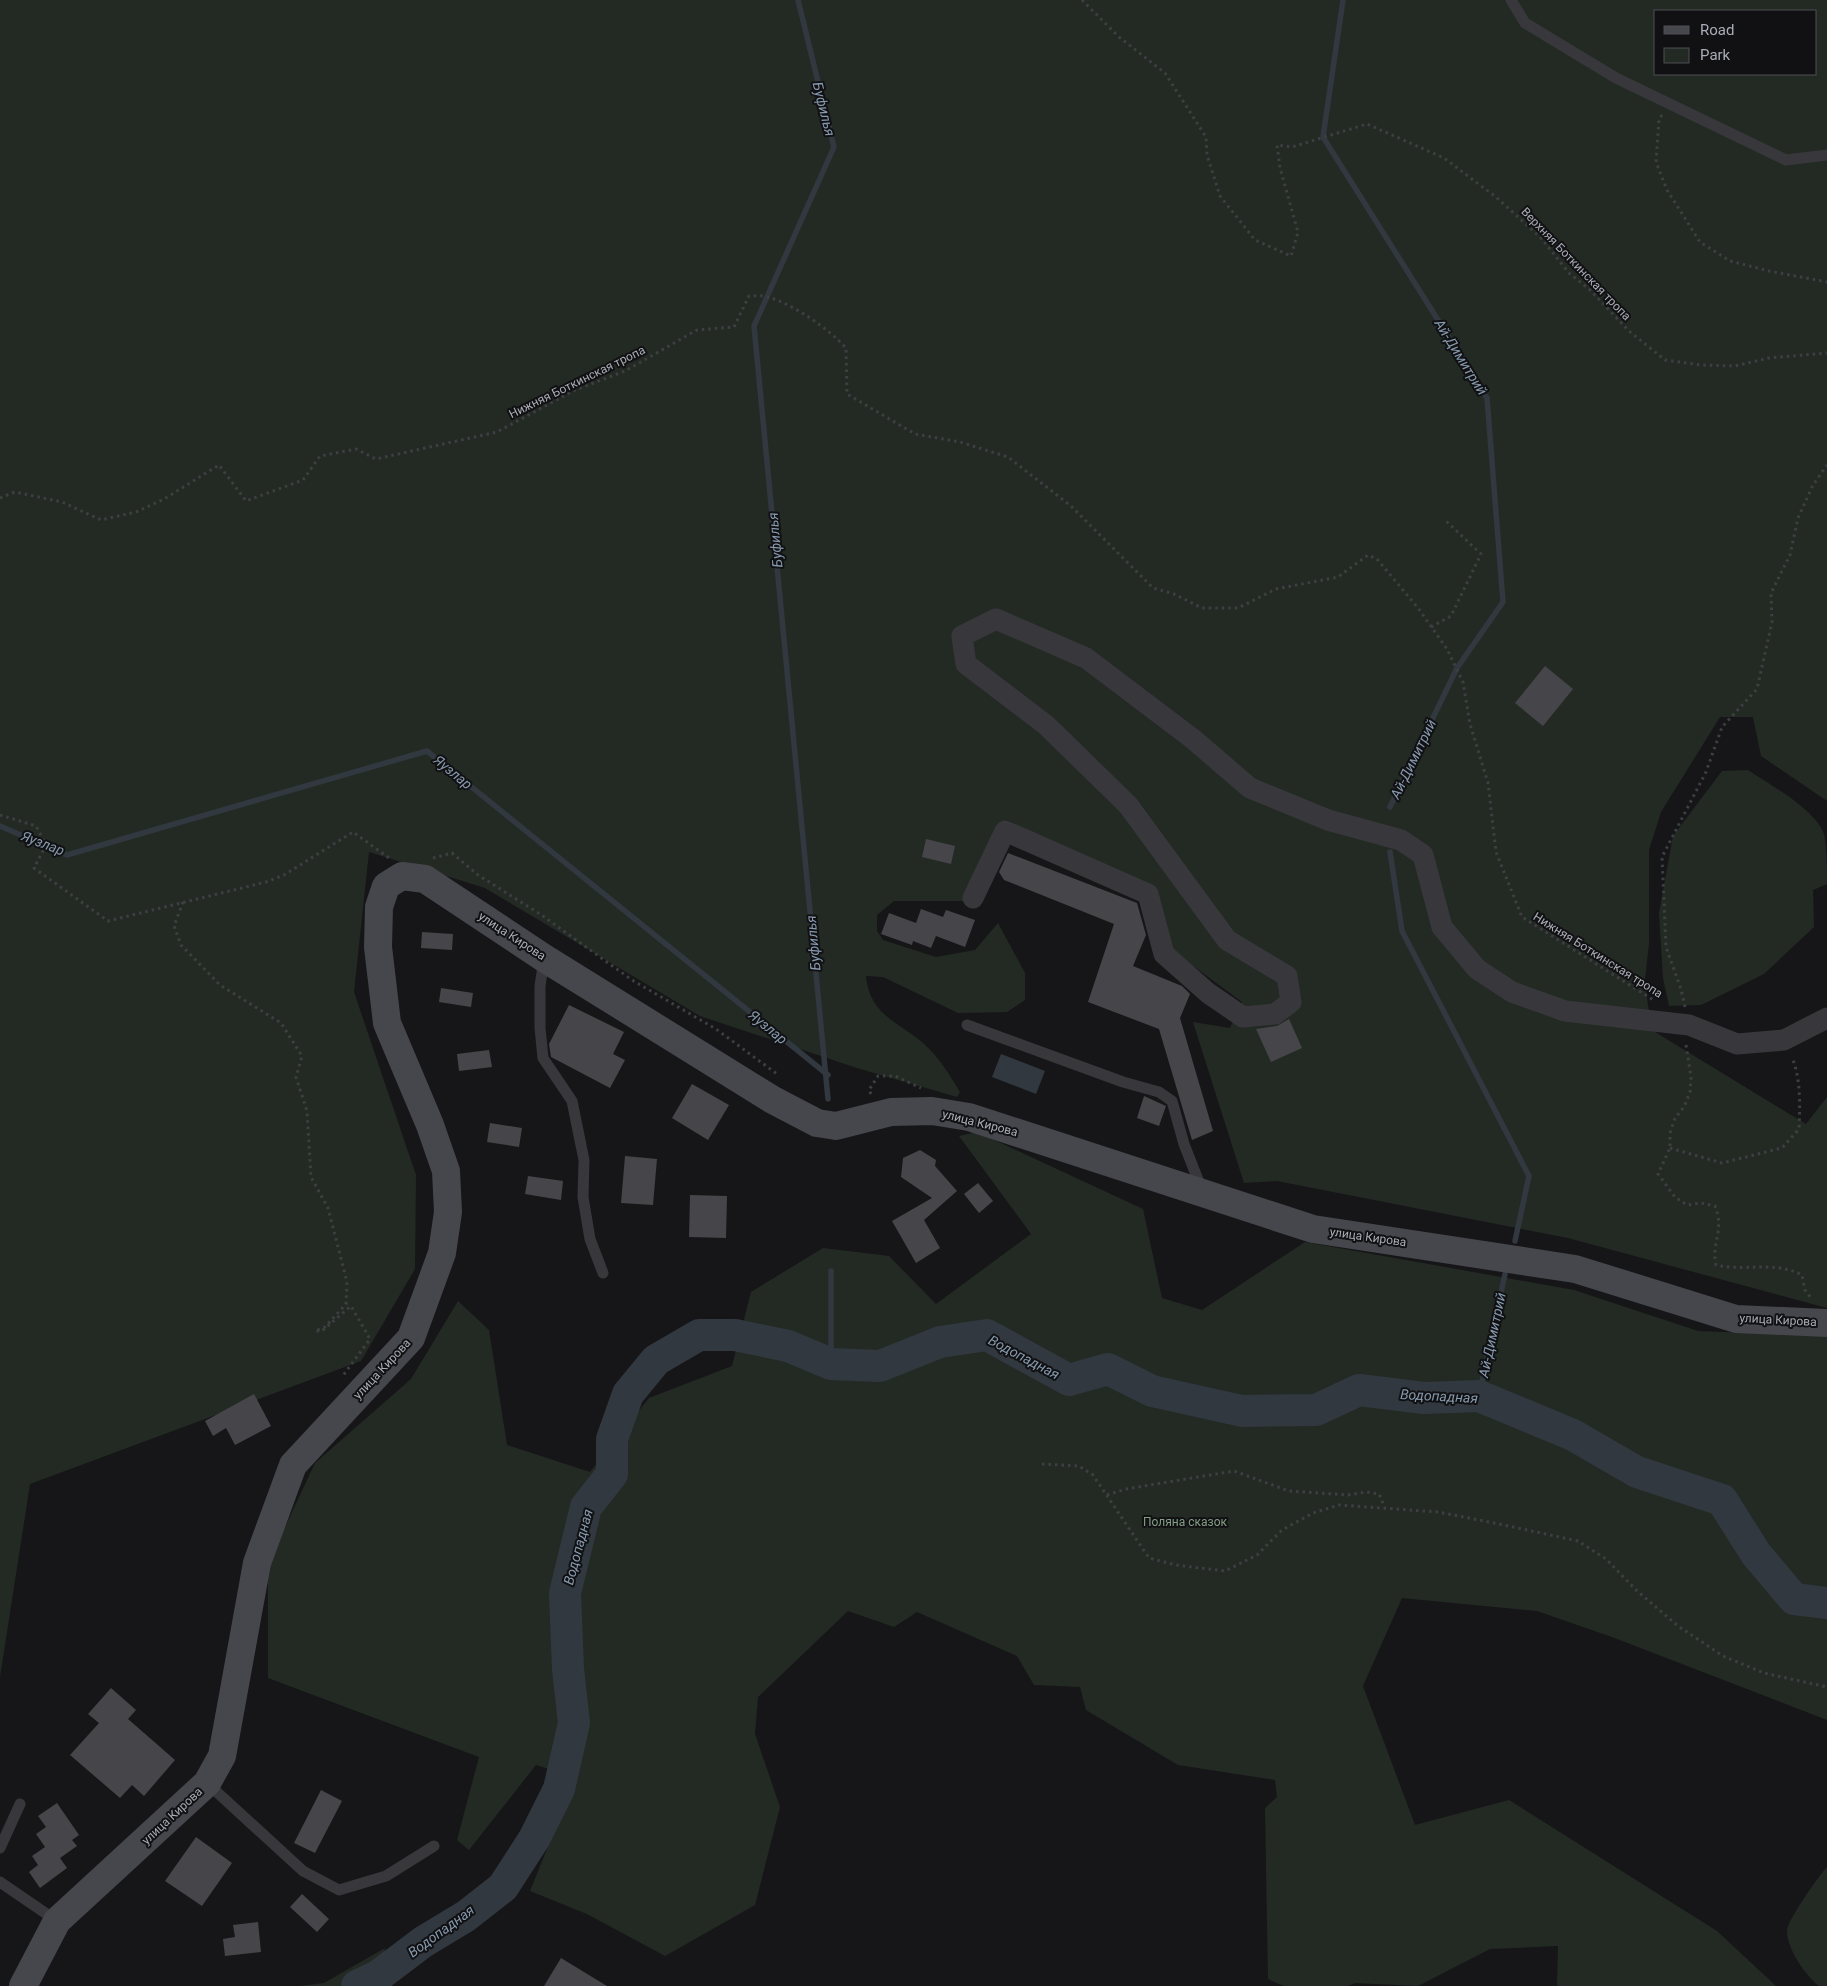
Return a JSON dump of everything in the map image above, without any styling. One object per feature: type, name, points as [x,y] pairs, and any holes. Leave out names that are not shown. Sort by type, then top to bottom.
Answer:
[{"type":"street","points":[[973,898],[1004,831],[1148,894],[1164,954],[1208,993],[1242,1017],[1275,1014],[1291,1002],[1287,976],[1228,940],[1128,805],[1046,725],[966,664],[962,636],[996,619],[1086,658],[1193,739],[1250,788],[1328,820],[1401,840],[1424,855],[1442,927],[1477,968],[1512,992],[1565,1011],[1689,1025],[1737,1044],[1784,1040],[1827,1018]]},
{"type":"street","name":"улица Кирова","points":[[23,1986],[57,1921],[207,1783],[222,1756],[257,1563],[293,1466],[412,1338],[442,1253],[448,1212],[446,1171],[430,1125],[387,1023],[378,947],[379,907],[386,886],[402,876],[425,880],[544,958],[773,1100],[817,1123],[836,1126],[860,1119],[899,1112],[932,1111],[969,1117],[1313,1229],[1575,1269],[1736,1319],[1825,1323]]},
{"type":"lane","points":[[1511,0],[1525,23],[1616,78],[1669,104],[1786,160],[1827,155]]},
{"type":"lane","points":[[544,958],[540,986],[540,1028],[543,1058],[572,1101],[584,1160],[583,1197],[590,1239],[603,1273]]},
{"type":"lane","points":[[967,1025],[1123,1082],[1159,1092],[1172,1101],[1184,1144],[1204,1194]]},
{"type":"lane","points":[[207,1783],[303,1871],[339,1890],[386,1876],[434,1846]]},
{"type":"lane","points":[[0,1848],[20,1804]]},
{"type":"lane","points":[[0,1882],[57,1921]]},
{"type":"path","name":"Верхняя Боткинская тропа","points":[[1082,0],[1119,36],[1165,73],[1206,137],[1207,155],[1220,196],[1255,240],[1291,256],[1298,232],[1280,168],[1277,144],[1292,147],[1366,124],[1444,158],[1496,198],[1542,238],[1569,273],[1590,290],[1629,332],[1666,360],[1701,365],[1735,366],[1769,358],[1827,353]]},
{"type":"path","points":[[1669,104],[1659,119],[1656,162],[1667,190],[1700,242],[1730,261],[1769,272],[1827,282]]},
{"type":"path","name":"Нижняя Боткинская тропа","points":[[0,498],[15,492],[62,502],[101,520],[136,512],[157,502],[219,465],[246,501],[303,480],[320,456],[356,449],[376,459],[497,432],[575,390],[625,371],[697,330],[734,327],[749,296],[767,297],[785,304],[834,334],[846,348],[847,394],[915,434],[960,442],[1008,457],[1071,506],[1152,588],[1174,594],[1202,608],[1238,608],[1276,589],[1338,578],[1368,554],[1377,558],[1447,649],[1463,682],[1470,724],[1488,783],[1496,852],[1522,917],[1660,1004]]},
{"type":"path","points":[[1825,1323],[1815,1303],[1804,1290],[1802,1276],[1790,1269],[1776,1266],[1730,1268],[1716,1265],[1713,1250],[1721,1220],[1715,1206],[1701,1203],[1687,1205],[1675,1197],[1658,1174],[1670,1148],[1670,1133],[1675,1118],[1684,1107],[1690,1092],[1691,1077],[1686,1048],[1689,1025],[1681,989],[1666,947],[1662,857],[1706,772],[1722,726],[1757,689],[1772,622],[1771,593],[1790,554],[1798,518],[1814,485],[1827,465]]},
{"type":"path","points":[[1431,627],[1451,616],[1481,554],[1445,520]]},
{"type":"path","points":[[184,902],[174,926],[181,945],[220,985],[236,997],[281,1023],[302,1056],[296,1076],[307,1111],[311,1177],[328,1208],[348,1282],[346,1304],[325,1327],[315,1330],[322,1330],[351,1306],[370,1339],[341,1379]]},
{"type":"path","points":[[1670,1148],[1722,1162],[1782,1148],[1800,1129],[1800,1096],[1796,1067],[1784,1040]]},
{"type":"path","points":[[1042,1464],[1079,1466],[1092,1475],[1107,1494],[1125,1526],[1149,1558],[1176,1565],[1226,1571],[1257,1555],[1282,1530],[1313,1513],[1339,1505],[1438,1512],[1578,1541],[1606,1559],[1636,1590],[1678,1626],[1723,1656],[1764,1673],[1827,1687]]},
{"type":"path","points":[[1107,1494],[1126,1489],[1234,1471],[1289,1491],[1348,1495],[1366,1492],[1379,1494],[1385,1508]]},
{"type":"green space","points":[[0,0],[1827,0],[1827,801],[1761,756],[1753,717],[1720,717],[1661,812],[1649,850],[1649,943],[1645,980],[1648,1006],[1655,1032],[1806,1124],[1827,1097],[1827,1308],[1568,1238],[1277,1181],[1244,1183],[1193,1022],[1230,1028],[1242,1002],[1169,948],[1152,889],[1006,820],[967,901],[894,901],[877,915],[877,931],[883,940],[936,957],[975,950],[998,923],[1025,973],[1025,1000],[1007,1012],[958,1013],[883,977],[866,976],[873,1000],[879,1009],[923,1043],[934,1054],[960,1092],[957,1097],[857,1068],[700,1016],[485,888],[369,852],[354,992],[416,1175],[415,1269],[361,1361],[30,1484],[0,1677]]},
{"type":"green space","points":[[1748,770],[1802,807],[1819,825],[1824,834],[1827,884],[1813,890],[1814,927],[1764,974],[1701,1005],[1669,1006],[1663,978],[1659,913],[1673,836],[1722,771]]},
{"type":"green space","name":"Поляна сказок","points":[[977,1132],[1143,1209],[1162,1298],[1202,1310],[1305,1242],[1574,1290],[1698,1331],[1827,1336],[1827,1720],[1612,1637],[1537,1611],[1402,1598],[1363,1686],[1415,1825],[1509,1800],[1717,1931],[1776,1986],[1557,1986],[1558,1946],[1490,1949],[1418,1986],[1355,1983],[1348,1986],[1284,1986],[1268,1979],[1265,1808],[1277,1797],[1275,1780],[1178,1765],[1086,1710],[1080,1687],[1034,1685],[1017,1656],[917,1612],[894,1627],[848,1611],[758,1697],[755,1734],[780,1807],[755,1905],[665,1956],[587,1914],[530,1891],[576,1777],[536,1765],[469,1850],[457,1840],[479,1757],[268,1678],[268,1563],[315,1463],[411,1379],[458,1301],[489,1330],[507,1445],[590,1472],[649,1398],[732,1366],[751,1292],[823,1248],[889,1256],[936,1304],[1031,1234],[959,1136]]},
{"type":"green space","points":[[1827,1867],[1827,1986],[1819,1986],[1796,1959],[1788,1941],[1787,1933],[1788,1926],[1795,1912]]},
{"type":"green space","points":[[385,1948],[380,1986],[300,1986],[324,1983]]},
{"type":"shaded area","points":[[1001,1054],[1045,1071],[1036,1094],[992,1077]]},
{"type":"building","points":[[1545,666],[1573,689],[1543,726],[1515,703]]},
{"type":"building","points":[[926,839],[955,846],[951,864],[922,857]]},
{"type":"building","points":[[1008,853],[1137,903],[1146,935],[1133,966],[1182,986],[1190,994],[1180,1018],[1213,1131],[1192,1140],[1159,1029],[1088,1002],[1114,924],[1004,880],[999,872]]},
{"type":"building","points":[[921,909],[943,917],[946,910],[975,920],[965,947],[936,936],[931,948],[913,941],[912,945],[881,934],[889,913],[916,923]]},
{"type":"building","points":[[422,932],[453,934],[452,950],[421,948]]},
{"type":"building","points":[[441,988],[473,993],[471,1007],[439,1002]]},
{"type":"building","points":[[569,1005],[624,1032],[613,1054],[625,1060],[610,1088],[551,1057],[549,1044]]},
{"type":"building","points":[[1289,1019],[1302,1048],[1271,1062],[1256,1029],[1277,1026]]},
{"type":"building","points":[[489,1050],[492,1067],[459,1071],[457,1054]]},
{"type":"building","points":[[692,1084],[729,1105],[708,1140],[672,1118]]},
{"type":"building","points":[[1144,1096],[1166,1106],[1159,1126],[1137,1118]]},
{"type":"building","points":[[490,1123],[522,1128],[519,1147],[487,1142]]},
{"type":"building","points":[[920,1150],[936,1160],[935,1166],[957,1191],[924,1220],[940,1248],[916,1263],[892,1221],[932,1198],[901,1177],[903,1158]]},
{"type":"building","points":[[625,1156],[657,1159],[653,1205],[621,1203]]},
{"type":"building","points":[[528,1176],[563,1181],[561,1200],[525,1194]]},
{"type":"building","points":[[978,1183],[993,1201],[979,1213],[964,1194]]},
{"type":"building","points":[[690,1195],[727,1196],[726,1238],[689,1237]]},
{"type":"building","points":[[254,1394],[271,1426],[235,1445],[226,1428],[213,1436],[205,1421]]},
{"type":"building","points":[[111,1688],[136,1710],[128,1719],[175,1760],[144,1796],[132,1785],[120,1798],[70,1755],[99,1723],[88,1714]]},
{"type":"building","points":[[321,1790],[342,1801],[315,1853],[294,1843]]},
{"type":"building","points":[[57,1803],[79,1835],[72,1840],[77,1846],[60,1858],[67,1868],[40,1888],[29,1872],[38,1865],[32,1856],[45,1847],[36,1834],[46,1827],[38,1816]]},
{"type":"building","points":[[196,1837],[232,1863],[202,1906],[165,1881]]},
{"type":"building","points":[[302,1894],[329,1919],[317,1932],[290,1907]]},
{"type":"building","points":[[258,1922],[261,1952],[225,1956],[223,1939],[235,1937],[233,1925]]},
{"type":"building","points":[[561,1958],[607,1986],[544,1986]]},
{"type":"waterway","name":"Буфилья","points":[[798,0],[834,147],[754,326],[828,1099]]},
{"type":"waterway","name":"Ай-Димитрий","points":[[1343,0],[1323,137],[1487,398],[1503,602],[1457,668],[1390,807]]},
{"type":"waterway","name":"Яузлар","points":[[0,826],[67,855],[427,751],[828,1075]]},
{"type":"waterway","name":"Ай-Димитрий","points":[[1390,852],[1402,931],[1529,1176],[1515,1241]]},
{"type":"waterway","name":"Яузлар","points":[[831,1271],[831,1364]]},
{"type":"waterway","name":"Ай-Димитрий","points":[[1479,1396],[1505,1274]]},
{"type":"waterway","name":"Водопадная","points":[[357,1986],[378,1976],[423,1942],[466,1916],[503,1887],[534,1839],[559,1789],[574,1723],[568,1669],[565,1593],[586,1507],[612,1474],[612,1439],[628,1394],[656,1360],[699,1335],[735,1335],[788,1346],[831,1364],[880,1366],[940,1342],[987,1335],[1069,1380],[1108,1369],[1152,1391],[1242,1411],[1316,1410],[1359,1390],[1424,1398],[1479,1396],[1573,1435],[1637,1472],[1722,1500],[1756,1554],[1794,1599],[1827,1603]]}]
